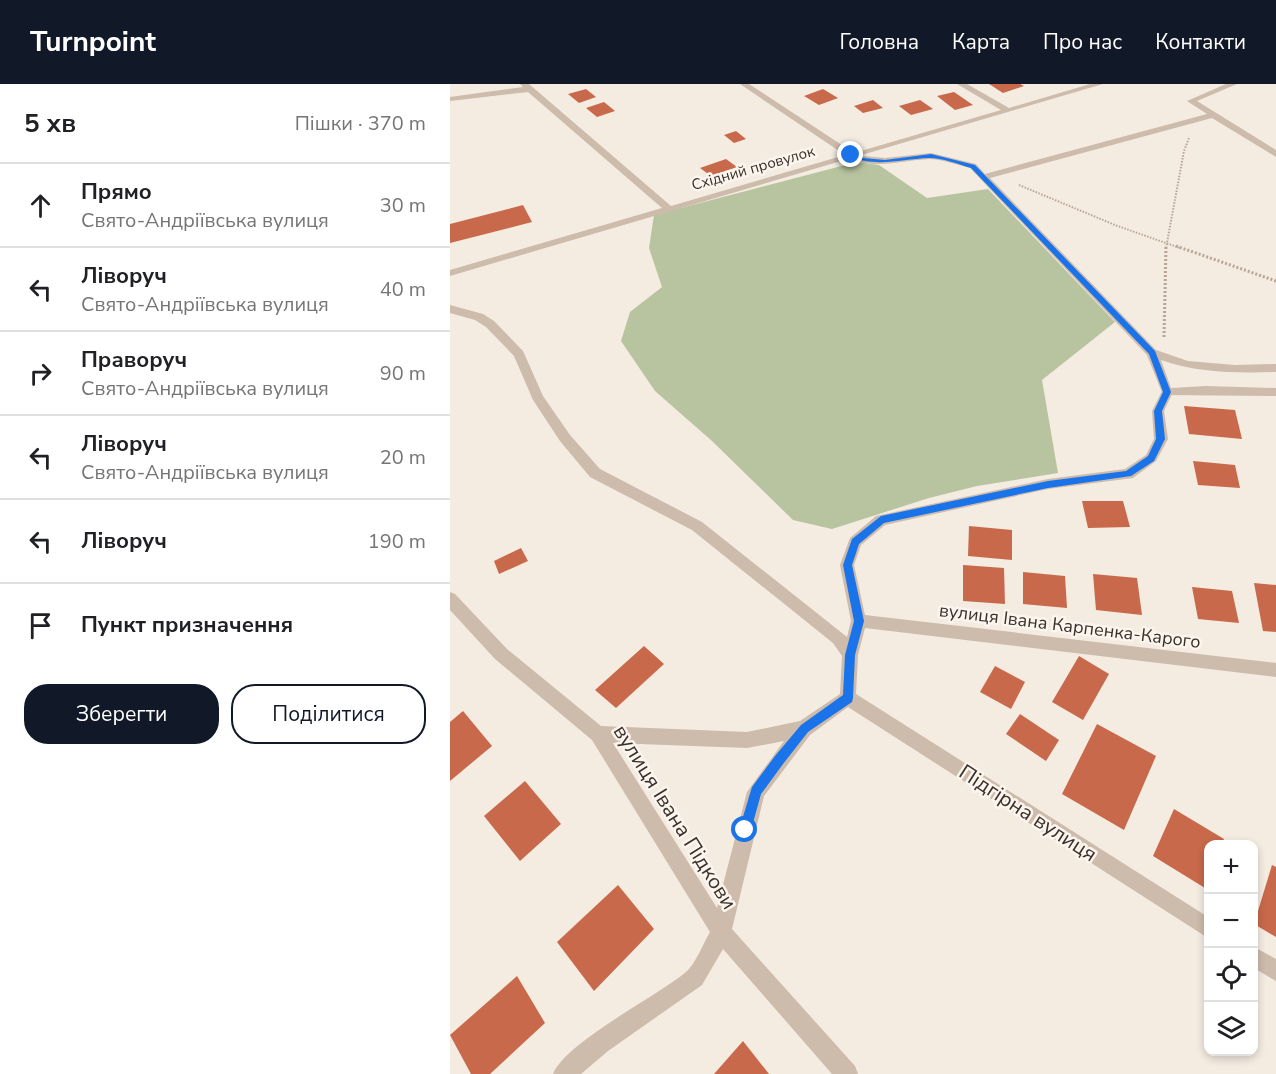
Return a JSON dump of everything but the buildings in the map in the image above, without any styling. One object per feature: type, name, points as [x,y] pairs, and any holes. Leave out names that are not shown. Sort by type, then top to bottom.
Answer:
[{"type":"street","points":[[744,84],[851,155],[862,159],[885,161],[931,156],[973,166],[988,175],[1158,355],[1187,365],[1235,369],[1276,368]]},
{"type":"street","points":[[961,84],[1006,109]]},
{"type":"street","name":"Східний провулок","points":[[450,273],[1006,109],[1099,84]]},
{"type":"street","points":[[1233,84],[1191,101],[1276,154]]},
{"type":"street","points":[[450,99],[527,86],[669,208]]},
{"type":"street","points":[[988,175],[1214,115]]},
{"type":"street","points":[[450,309],[479,317],[490,324],[519,354],[537,397],[565,438],[594,472],[697,526],[839,638],[850,655]]},
{"type":"street","points":[[564,1074],[600,1044],[695,978],[720,932],[756,792],[804,729],[848,698],[850,655],[859,621],[847,565],[855,542],[881,520],[1048,484],[1128,474],[1151,458],[1161,439],[1158,411],[1167,392],[1158,355]]},
{"type":"street","points":[[1167,392],[1206,390],[1276,392]]},
{"type":"street","name":"вулиця Івана Підкови","points":[[450,600],[501,654],[598,734],[720,932],[847,1074]]},
{"type":"street","name":"вулиця Івана Карпенка-Карого","points":[[859,621],[1276,670]]},
{"type":"street","name":"Підгірна вулиця","points":[[848,698],[1204,925]]},
{"type":"street","points":[[598,734],[747,740],[804,729]]},
{"type":"street","points":[[1258,960],[1276,971]]},
{"type":"path","points":[[1158,355],[1166,242],[1184,151],[1196,120]]},
{"type":"path","points":[[988,175],[1115,225],[1276,281]]},
{"type":"green space","points":[[857,162],[879,165],[927,198],[988,189],[1115,322],[1042,380],[1058,473],[977,486],[929,498],[832,529],[793,520],[712,441],[655,391],[621,341],[630,312],[662,287],[649,248],[654,215]]},
{"type":"route","points":[[745,830],[756,792],[779,760],[804,729],[848,698],[850,655],[859,621],[847,565],[855,542],[881,520],[1048,484],[1128,474],[1151,458],[1161,439],[1158,411],[1167,392],[1152,353],[973,166],[931,156],[885,161],[862,159],[851,155]]}]
